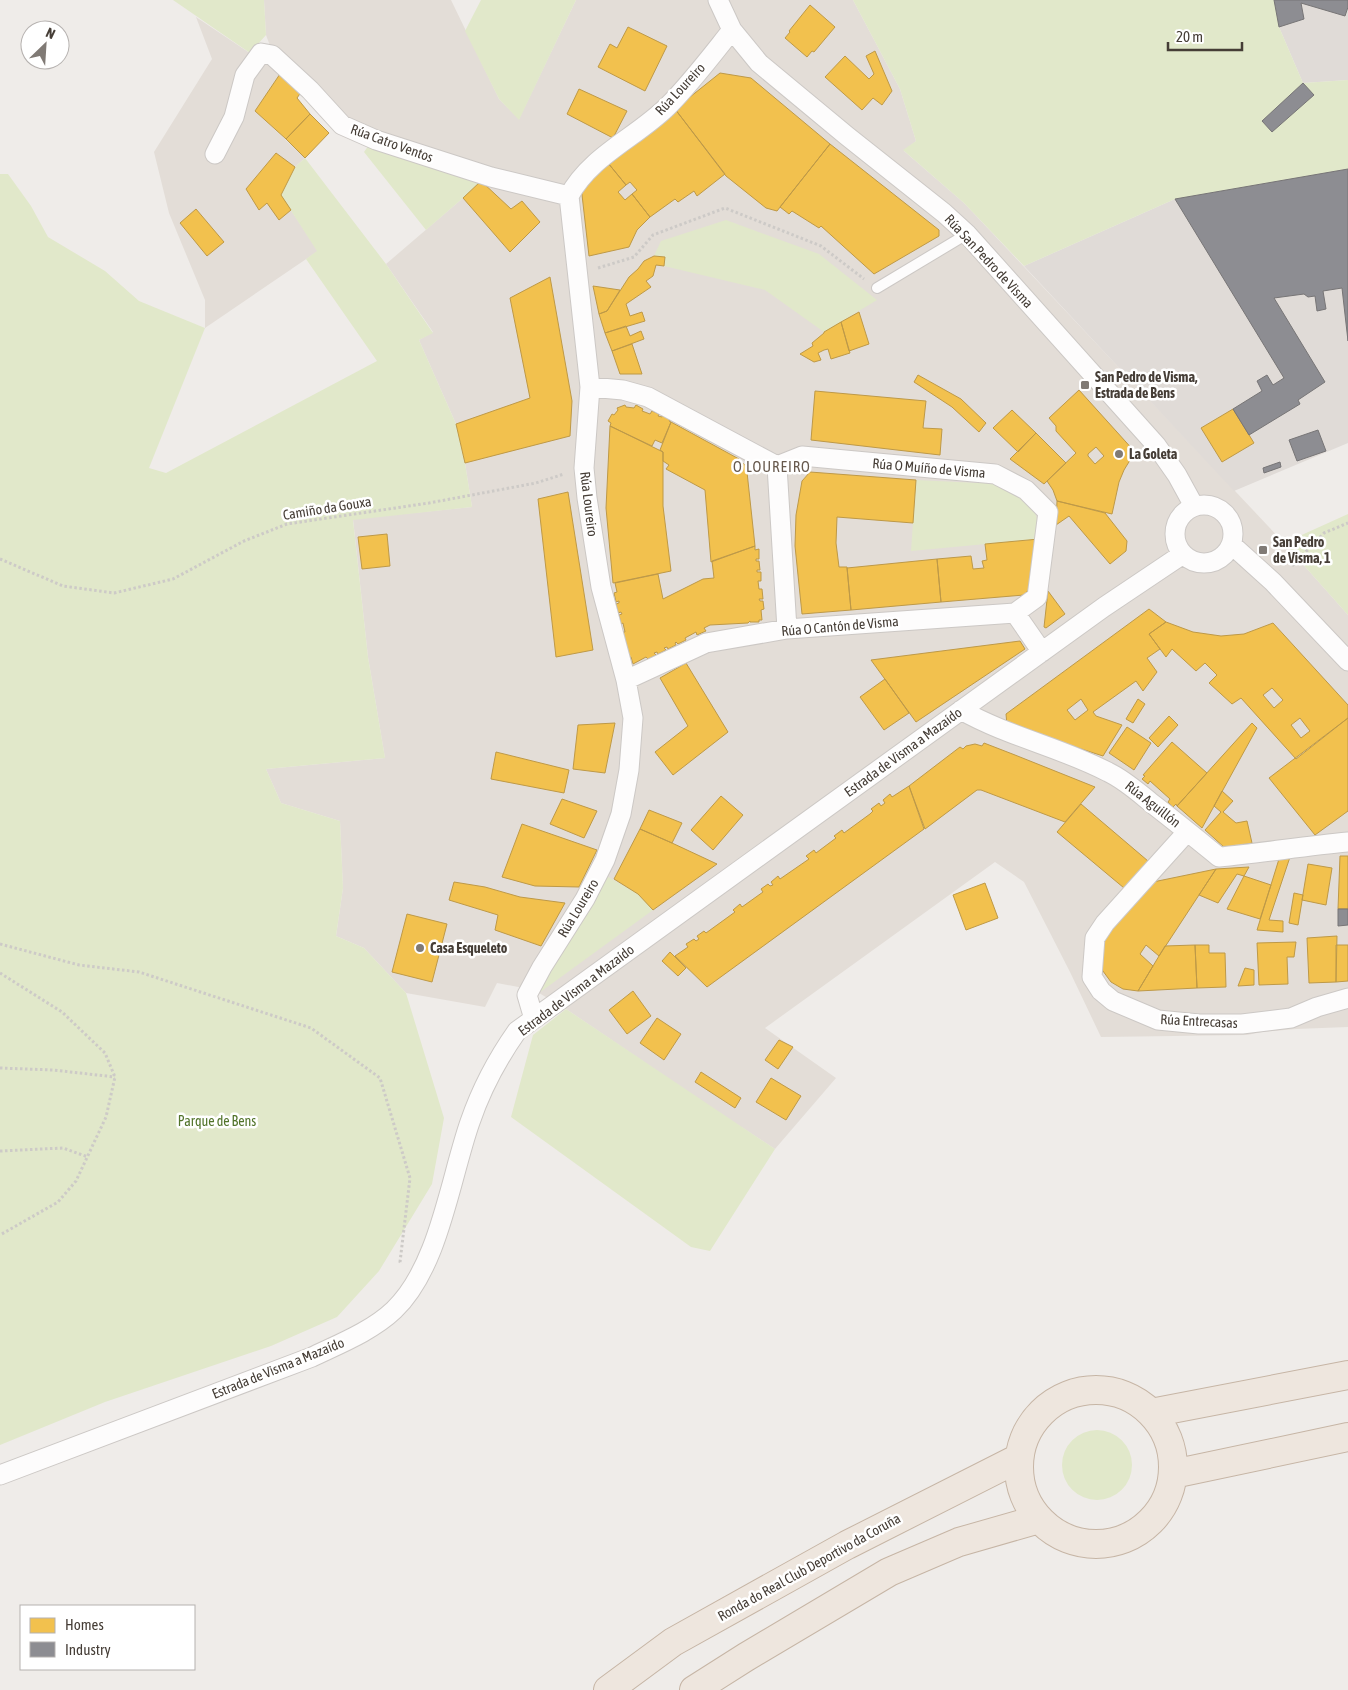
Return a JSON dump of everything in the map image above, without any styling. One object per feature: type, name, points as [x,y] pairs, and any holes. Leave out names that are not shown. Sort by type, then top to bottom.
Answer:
[{"type":"highway","points":[[1151,1413],[1348,1375]]},
{"type":"highway","points":[[1089,1390],[1112,1391],[1133,1399],[1151,1413],[1165,1431],[1172,1451],[1174,1474],[1169,1495],[1158,1514],[1143,1529],[1124,1540],[1102,1544],[1078,1542],[1057,1534],[1039,1520],[1026,1501],[1019,1480],[1019,1458],[1024,1438],[1034,1420],[1049,1405],[1067,1395],[1089,1390]]},
{"type":"highway","points":[[1174,1474],[1348,1437]]},
{"type":"highway","name":"Ronda do Real Club Deportivo da Coruña","points":[[608,1690],[673,1642],[847,1545],[1019,1458]]},
{"type":"highway","points":[[694,1690],[889,1572],[960,1542],[1039,1520]]},
{"type":"street","name":"Rúa San Pedro de Visma","points":[[718,0],[732,30],[758,63],[944,213],[967,234],[1156,445],[1177,475],[1194,506]]},
{"type":"street","name":"Rúa Loureiro","points":[[534,1019],[527,995],[542,967],[585,899],[605,860],[621,814],[630,770],[632,718],[626,680],[601,587],[587,498],[584,468],[590,388],[569,196],[576,182],[668,106],[732,30]]},
{"type":"street","name":"Rúa Catro Ventos","points":[[215,154],[234,117],[245,75],[261,53],[272,55],[310,90],[342,125],[376,140],[491,177],[569,196]]},
{"type":"street","points":[[590,388],[623,390],[648,397],[776,466],[787,629]]},
{"type":"street","name":"Rúa O Muíño de Visma","points":[[776,466],[802,456],[996,474],[1026,490],[1048,512],[1037,597],[1015,612]]},
{"type":"street","points":[[1209,505],[1223,511],[1228,516],[1234,530],[1232,545],[1223,557],[1209,563],[1195,562],[1183,554],[1176,540],[1176,524],[1186,511],[1194,506],[1209,505]]},
{"type":"street","points":[[1232,545],[1279,589],[1348,661]]},
{"type":"street","name":"Estrada de Visma a Mazaído","points":[[0,1475],[312,1357],[362,1333],[394,1310],[414,1286],[419,1276],[437,1232],[470,1121],[504,1049],[517,1031],[1104,606],[1183,554]]},
{"type":"street","points":[[1015,612],[1042,652]]},
{"type":"street","name":"Rúa O Cantón de Visma","points":[[626,680],[706,643],[787,629],[1015,612]]},
{"type":"street","name":"Rúa Aguillón","points":[[961,710],[1018,737],[1058,750],[1110,773],[1128,784],[1219,857],[1348,842]]},
{"type":"street","name":"Rúa Entrecasas","points":[[1187,832],[1105,923],[1095,938],[1092,978],[1101,991],[1113,1001],[1158,1020],[1200,1024],[1242,1024],[1291,1018],[1348,998]]},
{"type":"lane","points":[[877,288],[967,234]]},
{"type":"path","points":[[597,268],[634,257],[653,235],[725,208],[821,246],[877,288]]},
{"type":"path","name":"Camiño da Gouxa","points":[[0,558],[63,586],[114,593],[173,579],[244,541],[287,524],[429,503],[536,483],[584,468]]},
{"type":"path","points":[[1292,566],[1324,534],[1348,523]]},
{"type":"path","points":[[0,944],[79,965],[139,972],[311,1028],[380,1078],[410,1178],[400,1262],[419,1276]]},
{"type":"path","points":[[0,973],[62,1012],[105,1053],[115,1077],[106,1117],[76,1181],[58,1202],[0,1235]]},
{"type":"path","points":[[0,1068],[53,1070],[115,1077]]},
{"type":"path","points":[[0,1151],[63,1148],[88,1157]]},
{"type":"shaded area","points":[[264,0],[451,0],[499,99],[519,119],[576,0],[853,0],[900,89],[916,141],[904,151],[964,203],[1284,543],[1348,615],[1348,1027],[1296,1029],[1247,1035],[1101,1037],[1024,882],[995,862],[765,1028],[836,1078],[775,1149],[566,1009],[534,990],[497,983],[485,1007],[406,993],[364,948],[336,936],[343,888],[340,821],[281,803],[266,769],[385,758],[368,657],[353,519],[472,507],[456,424],[419,340],[433,332],[386,264],[463,198],[351,125],[272,51],[266,35]]},
{"type":"shaded area","points":[[1274,0],[1348,0],[1348,80],[1303,83],[1279,27]]},
{"type":"shaded area","points":[[196,17],[263,62],[282,71],[255,111],[305,158],[295,167],[281,195],[318,251],[205,328],[205,300],[169,213],[154,152],[212,59]]},
{"type":"shaded area","points":[[1348,169],[1348,443],[1234,491],[1024,266],[1175,199]]},
{"type":"green space","points":[[173,0],[264,0],[266,35],[250,53]]},
{"type":"green space","points":[[481,0],[576,0],[519,120],[499,99],[465,31]]},
{"type":"green space","points":[[853,0],[1274,0],[1279,27],[1303,83],[1348,80],[1348,169],[1175,199],[1024,266],[964,203],[903,150],[916,141],[900,89]]},
{"type":"green space","points":[[371,142],[481,181],[426,230],[364,152]]},
{"type":"green space","name":"Parque de Bens","points":[[305,158],[386,264],[433,333],[419,340],[456,424],[472,507],[353,520],[368,657],[385,758],[266,769],[281,803],[340,821],[343,888],[336,936],[364,948],[406,993],[444,1118],[432,1184],[379,1271],[337,1317],[271,1346],[105,1402],[0,1445],[0,174],[8,174],[31,206],[48,237],[105,271],[139,301],[205,328],[149,468],[166,473],[377,361],[306,259],[317,251],[281,195],[295,167]]},
{"type":"green space","points":[[726,220],[819,254],[877,300],[824,332],[765,290],[664,266],[665,257],[654,256],[661,241]]},
{"type":"green space","points":[[916,480],[995,483],[1010,487],[1025,498],[1035,512],[1038,521],[1039,539],[911,551]]},
{"type":"green space","points":[[1348,514],[1348,615],[1284,543]]},
{"type":"green space","points":[[603,874],[638,894],[653,910],[539,993],[552,955]]},
{"type":"green space","points":[[566,1009],[775,1149],[710,1251],[691,1247],[511,1117],[533,1035]]},
{"type":"green space","points":[[1097,1430],[1110,1433],[1122,1440],[1129,1452],[1132,1465],[1129,1478],[1122,1490],[1110,1497],[1097,1500],[1084,1497],[1072,1490],[1065,1478],[1062,1465],[1065,1452],[1072,1440],[1084,1433]]},
{"type":"building: Homes","points":[[810,5],[835,27],[814,52],[812,51],[807,57],[785,38]]},
{"type":"building: Homes","points":[[628,27],[667,46],[645,91],[598,67],[610,44],[617,48]]},
{"type":"building: Homes","points":[[875,51],[892,91],[882,105],[873,98],[862,110],[825,77],[845,56],[869,79],[874,74],[866,56]]},
{"type":"building: Homes","points":[[282,71],[304,88],[297,98],[310,114],[286,139],[255,111]]},
{"type":"building: Homes","points":[[720,73],[751,78],[830,144],[777,211],[766,208],[726,176],[675,109]]},
{"type":"building: Homes","points":[[579,89],[627,111],[613,138],[567,114]]},
{"type":"building: Homes","points":[[675,109],[725,174],[697,196],[694,191],[678,202],[675,199],[650,217],[632,194],[637,190],[630,182],[626,185],[608,163]]},
{"type":"building: Homes","points":[[310,114],[329,133],[305,158],[286,139]]},
{"type":"building: Homes","points":[[830,144],[939,230],[939,236],[874,274],[821,226],[819,228],[792,211],[789,214],[780,207]]},
{"type":"building: Homes","points":[[276,153],[295,167],[281,195],[291,210],[279,220],[267,203],[259,210],[246,189]]},
{"type":"building: Homes","points":[[608,163],[626,185],[618,192],[625,200],[632,194],[650,217],[637,230],[629,247],[589,256],[581,186]]},
{"type":"building: Homes","points":[[481,181],[511,209],[522,201],[540,222],[510,252],[463,198]]},
{"type":"building: Homes","points":[[196,209],[224,242],[207,256],[180,223]]},
{"type":"building: Homes","points":[[654,256],[665,257],[664,266],[656,265],[653,276],[646,281],[651,287],[626,304],[630,316],[642,312],[645,321],[605,333],[599,314],[607,311],[629,277],[644,261]]},
{"type":"building: Homes","points":[[550,277],[572,401],[570,436],[465,463],[456,424],[530,398],[510,298]]},
{"type":"building: Homes","points":[[593,286],[620,290],[607,311],[599,314]]},
{"type":"building: Homes","points":[[859,312],[869,344],[849,351],[841,322]]},
{"type":"building: Homes","points":[[841,322],[850,353],[831,359],[828,349],[824,350],[818,353],[821,360],[814,362],[800,354],[813,346],[812,343],[824,332]]},
{"type":"building: Homes","points":[[626,326],[630,336],[641,331],[644,339],[612,351],[605,333]]},
{"type":"building: Homes","points":[[632,344],[642,374],[620,374],[612,351]]},
{"type":"building: Homes","points":[[918,375],[961,399],[986,423],[979,432],[952,407],[914,382]]},
{"type":"building: Homes","points":[[1079,390],[1135,452],[1119,482],[1112,514],[1057,501],[1047,481],[1076,453],[1056,431],[1056,426],[1049,418]],"holes":[[[1096,447],[1104,456],[1095,464],[1088,454]]]},
{"type":"building: Homes","points":[[815,391],[926,401],[923,428],[942,429],[940,455],[811,440]]},
{"type":"building: Homes","points":[[625,405],[626,407],[634,408],[636,405],[643,409],[642,411],[650,414],[652,411],[659,414],[658,416],[662,417],[663,414],[671,418],[662,443],[655,440],[652,446],[610,426],[611,423],[608,421],[612,414],[614,415],[618,410],[617,408]]},
{"type":"building: Homes","points":[[1233,409],[1254,443],[1222,462],[1201,428]]},
{"type":"building: Homes","points":[[1012,410],[1036,433],[1018,452],[993,428]]},
{"type":"building: Homes","points":[[671,422],[739,459],[745,465],[755,546],[711,562],[705,490],[666,469],[669,465],[663,461],[663,452],[660,450]]},
{"type":"building: Homes","points":[[610,426],[663,452],[663,506],[671,571],[613,583],[606,508]]},
{"type":"building: Homes","points":[[1036,433],[1066,463],[1044,484],[1010,459]]},
{"type":"building: Homes","points":[[810,472],[916,480],[913,523],[837,517],[836,543],[839,567],[847,567],[851,610],[802,614],[795,546],[796,515],[802,481]]},
{"type":"building: Homes","points":[[568,492],[593,650],[556,657],[538,499]]},
{"type":"building: Homes","points":[[1057,501],[1105,513],[1127,541],[1126,551],[1110,564],[1069,516],[1056,525]]},
{"type":"building: Homes","points":[[387,534],[390,566],[362,569],[358,537]]},
{"type":"building: Homes","points":[[1039,539],[1033,585],[1024,595],[941,602],[937,559],[971,556],[973,569],[984,568],[982,561],[987,560],[985,544]]},
{"type":"building: Homes","points":[[755,546],[755,550],[759,549],[759,559],[756,559],[756,561],[759,561],[760,570],[757,570],[757,572],[761,572],[761,581],[758,581],[759,589],[762,589],[763,599],[759,599],[763,601],[764,609],[761,610],[762,620],[759,620],[759,622],[750,621],[748,623],[710,625],[704,628],[706,631],[697,635],[696,632],[685,638],[686,640],[678,644],[676,642],[676,645],[668,649],[667,647],[664,648],[666,650],[658,654],[657,652],[654,653],[656,655],[648,659],[646,657],[633,664],[631,657],[628,658],[622,632],[625,632],[619,615],[622,614],[621,612],[618,613],[616,604],[619,601],[616,602],[614,593],[617,592],[615,583],[658,574],[663,599],[703,579],[714,578],[712,561]]},
{"type":"building: Homes","points":[[937,559],[941,602],[851,610],[847,568]]},
{"type":"building: Homes","points":[[1048,591],[1065,614],[1046,628],[1044,627]]},
{"type":"building: Homes","points":[[1149,609],[1166,622],[1149,634],[1160,649],[1147,658],[1157,672],[1143,691],[1136,681],[1093,712],[1096,716],[1122,725],[1103,756],[1007,725],[1006,714]],"holes":[[[1081,699],[1088,710],[1075,720],[1067,710]]]},
{"type":"building: Homes","points":[[1166,622],[1193,632],[1221,636],[1244,634],[1273,623],[1348,705],[1348,718],[1296,759],[1241,698],[1232,704],[1209,683],[1217,675],[1205,663],[1196,671],[1172,649],[1166,657],[1149,634]],"holes":[[[1272,688],[1283,700],[1274,708],[1263,695]],[[1300,718],[1310,731],[1301,738],[1291,725]]]},
{"type":"building: Homes","points":[[1020,641],[1025,649],[916,722],[871,660]]},
{"type":"building: Homes","points":[[686,663],[728,732],[673,775],[655,752],[688,726],[660,678]]},
{"type":"building: Homes","points":[[885,679],[909,713],[884,730],[860,697]]},
{"type":"building: Homes","points":[[1138,699],[1145,704],[1133,723],[1126,719]]},
{"type":"building: Homes","points":[[1169,716],[1178,725],[1158,747],[1149,738]]},
{"type":"building: Homes","points":[[1348,718],[1348,811],[1315,835],[1269,778]]},
{"type":"building: Homes","points":[[615,723],[605,773],[573,769],[578,725]]},
{"type":"building: Homes","points":[[1252,723],[1257,728],[1202,828],[1177,806]]},
{"type":"building: Homes","points":[[1127,727],[1151,743],[1134,770],[1109,753]]},
{"type":"building: Homes","points":[[1172,742],[1207,773],[1177,806],[1176,804],[1173,807],[1168,802],[1170,799],[1150,781],[1148,784],[1142,779],[1145,776],[1143,775]]},
{"type":"building: Homes","points":[[984,743],[1095,787],[1065,822],[977,790],[925,829],[909,786],[960,747],[963,749],[966,746],[975,744],[982,746]]},
{"type":"building: Homes","points":[[496,752],[569,770],[564,793],[491,779]]},
{"type":"building: Homes","points":[[909,786],[924,829],[707,987],[675,956],[688,947],[686,944],[694,939],[696,941],[699,939],[697,936],[704,931],[706,933],[735,912],[733,910],[740,904],[742,907],[763,892],[761,889],[768,884],[770,886],[773,885],[771,882],[778,876],[780,879],[809,859],[806,856],[814,850],[816,853],[836,838],[834,836],[842,830],[844,833],[870,814],[873,811],[871,809],[879,803],[881,806],[885,803],[883,800],[890,794],[892,797]]},
{"type":"building: Homes","points":[[1222,791],[1233,801],[1223,812],[1236,823],[1247,821],[1252,843],[1225,848],[1205,830],[1221,812],[1214,806]]},
{"type":"building: Homes","points":[[721,796],[743,815],[713,850],[691,830]]},
{"type":"building: Homes","points":[[562,799],[597,811],[584,838],[550,824]]},
{"type":"building: Homes","points":[[1081,804],[1148,861],[1124,888],[1057,832]]},
{"type":"building: Homes","points":[[649,810],[682,823],[672,843],[640,829]]},
{"type":"building: Homes","points":[[522,824],[597,850],[579,887],[535,886],[502,877]]},
{"type":"building: Homes","points":[[640,829],[717,864],[653,910],[638,894],[614,879]]},
{"type":"building: Homes","points":[[1340,856],[1348,856],[1348,909],[1338,909]]},
{"type":"building: Homes","points":[[1290,857],[1269,920],[1283,921],[1283,932],[1257,930],[1279,859]]},
{"type":"building: Homes","points":[[1308,864],[1332,868],[1326,905],[1302,900]]},
{"type":"building: Homes","points":[[1249,867],[1244,876],[1237,874],[1218,903],[1199,895],[1216,869]]},
{"type":"building: Homes","points":[[1216,869],[1159,956],[1146,945],[1140,954],[1153,966],[1138,991],[1123,989],[1111,982],[1100,967],[1101,947],[1106,937],[1153,882]]},
{"type":"building: Homes","points":[[1244,876],[1271,885],[1260,919],[1227,909]]},
{"type":"building: Homes","points":[[454,882],[485,887],[520,897],[565,903],[541,946],[495,930],[498,915],[449,900]]},
{"type":"building: Homes","points":[[985,883],[998,918],[966,930],[953,895]]},
{"type":"building: Homes","points":[[1294,893],[1303,895],[1298,925],[1289,923]]},
{"type":"building: Homes","name":"Casa Esqueleto","points":[[407,914],[447,924],[432,982],[392,972]]},
{"type":"building: Homes","points":[[1337,936],[1336,982],[1309,983],[1307,938]]},
{"type":"building: Homes","points":[[1296,942],[1294,957],[1287,957],[1288,984],[1259,985],[1257,943]]},
{"type":"building: Homes","points":[[1195,945],[1209,945],[1209,953],[1225,953],[1226,987],[1197,988]]},
{"type":"building: Homes","points":[[1195,945],[1197,988],[1138,991],[1165,946]]},
{"type":"building: Homes","points":[[1336,945],[1348,945],[1348,981],[1336,982]]},
{"type":"building: Homes","points":[[670,952],[686,968],[678,976],[662,961]]},
{"type":"building: Homes","points":[[1245,968],[1254,970],[1254,985],[1238,986]]},
{"type":"building: Homes","points":[[633,991],[651,1016],[627,1034],[609,1010]]},
{"type":"building: Homes","points":[[657,1018],[681,1034],[664,1060],[640,1043]]},
{"type":"building: Homes","points":[[779,1040],[793,1047],[778,1069],[765,1060]]},
{"type":"building: Homes","points":[[701,1072],[741,1098],[735,1108],[695,1082]]},
{"type":"building: Homes","points":[[771,1078],[801,1096],[786,1120],[756,1102]]},
{"type":"building: Industry","points":[[1274,0],[1348,0],[1348,7],[1345,16],[1301,3],[1304,19],[1279,27]]},
{"type":"building: Industry","points":[[1303,83],[1314,95],[1272,132],[1262,121]]},
{"type":"building: Industry","points":[[1348,169],[1348,341],[1342,288],[1323,291],[1326,309],[1317,311],[1315,296],[1308,297],[1304,294],[1274,298],[1325,382],[1298,400],[1300,404],[1249,435],[1233,409],[1262,391],[1257,381],[1267,375],[1273,385],[1284,378],[1175,199]]},
{"type":"building: Industry","points":[[1318,430],[1326,451],[1297,461],[1289,440]]},
{"type":"building: Industry","points":[[1280,462],[1281,467],[1264,473],[1263,468]]},
{"type":"building: Industry","points":[[1338,909],[1348,909],[1348,925],[1338,926]]},
{"type":"place","name":"San Pedro de Visma, Estrada de Bens","points":[[1085,385]]},
{"type":"place","name":"La Goleta","points":[[1119,454]]},
{"type":"place","name":"San Pedro de Visma, 1","points":[[1263,550]]},
{"type":"place","name":"Casa Esqueleto","points":[[420,948]]},
{"type":"district","name":"O LOUREIRO","points":[[772,467]]}]
